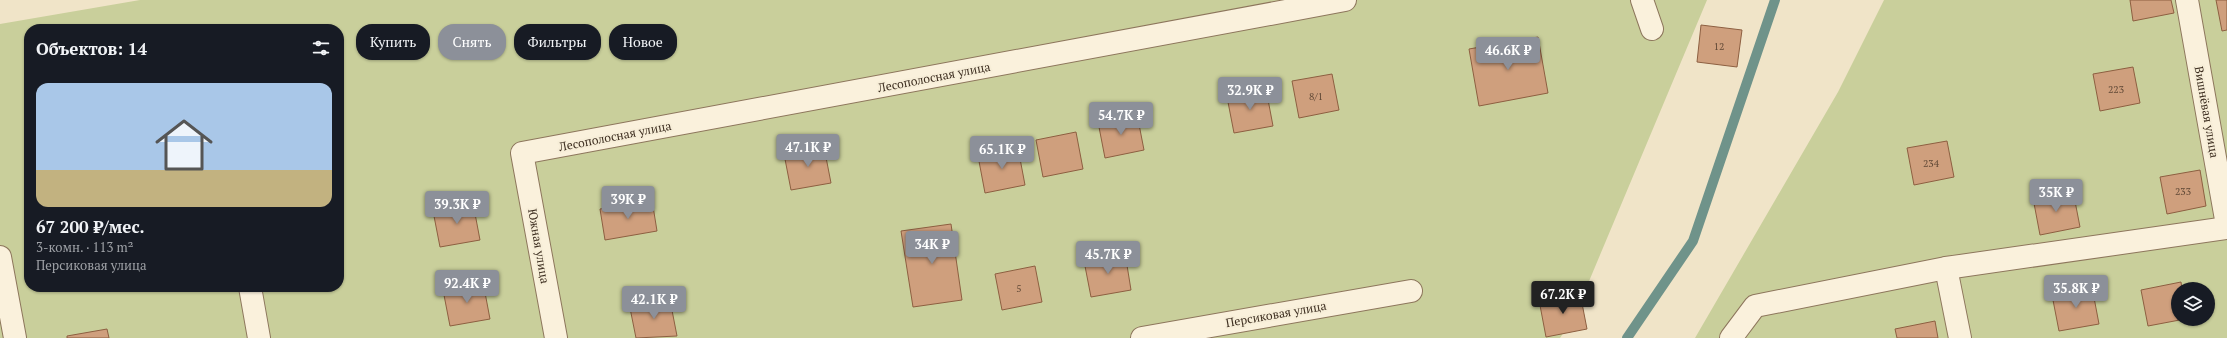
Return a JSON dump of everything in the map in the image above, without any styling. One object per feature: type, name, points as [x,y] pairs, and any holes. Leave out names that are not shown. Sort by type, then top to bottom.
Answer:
[{"type":"street","name":"Лесополосная улица","points":[[522,153],[1345,0]]},
{"type":"street","points":[[1642,0],[1652,29]]},
{"type":"street","name":"Вишнёвая улица","points":[[2187,0],[2227,226]]},
{"type":"street","name":"Южная улица","points":[[522,153],[556,338]]},
{"type":"street","points":[[1732,338],[1755,306],[1946,268],[2227,226]]},
{"type":"street","points":[[0,257],[15,338]]},
{"type":"street","points":[[1946,268],[1960,338]]},
{"type":"street","name":"Персиковая улица","points":[[1142,338],[1411,291]]},
{"type":"street","points":[[251,292],[259,338]]},
{"type":"green space","points":[[140,0],[1707,0],[1574,317],[1560,338],[0,338],[0,24]]},
{"type":"green space","points":[[1884,0],[2227,0],[2227,338],[1695,338],[1838,92]]},
{"type":"building","points":[[2130,0],[2171,0],[2174,13],[2133,21]]},
{"type":"building","points":[[2216,0],[2227,0],[2227,30],[2222,31]]},
{"type":"building","points":[[1701,25],[1742,30],[1737,67],[1697,62]]},
{"type":"building","points":[[1538,37],[1548,93],[1479,106],[1469,49]]},
{"type":"building","points":[[2133,67],[2140,103],[2100,111],[2093,74]]},
{"type":"building","points":[[1332,74],[1339,110],[1299,118],[1292,81]]},
{"type":"building","points":[[1266,89],[1273,126],[1234,133],[1227,97]]},
{"type":"building","points":[[1137,114],[1144,150],[1105,158],[1098,122]]},
{"type":"building","points":[[1076,132],[1083,169],[1043,177],[1036,140]]},
{"type":"building","points":[[1947,141],[1954,177],[1914,185],[1907,148]]},
{"type":"building","points":[[824,147],[831,183],[791,190],[784,154]]},
{"type":"building","points":[[1018,148],[1025,185],[985,193],[978,156]]},
{"type":"building","points":[[2200,170],[2206,206],[2167,214],[2160,177]]},
{"type":"building","points":[[2073,191],[2080,227],[2040,235],[2033,198]]},
{"type":"building","points":[[652,200],[657,231],[605,240],[600,209]]},
{"type":"building","points":[[473,203],[480,240],[440,247],[433,211]]},
{"type":"building","points":[[951,224],[962,300],[913,307],[901,231]]},
{"type":"building","points":[[1125,253],[1131,290],[1091,297],[1084,261]]},
{"type":"building","points":[[1035,266],[1042,302],[1002,310],[995,274]]},
{"type":"building","points":[[483,282],[490,319],[450,326],[443,290]]},
{"type":"building","points":[[2171,284],[2171,322],[2148,326],[2141,290]]},
{"type":"building","points":[[2092,287],[2099,324],[2059,331],[2052,295]]},
{"type":"building","points":[[1580,293],[1587,329],[1546,337],[1539,300]]},
{"type":"building","points":[[670,300],[677,336],[636,338],[630,308]]},
{"type":"building","points":[[1935,321],[1938,338],[1897,338],[1895,329]]},
{"type":"building","points":[[107,329],[109,338],[67,338],[67,336]]},
{"type":"waterway","points":[[1627,338],[1693,241],[1775,0]]}]
